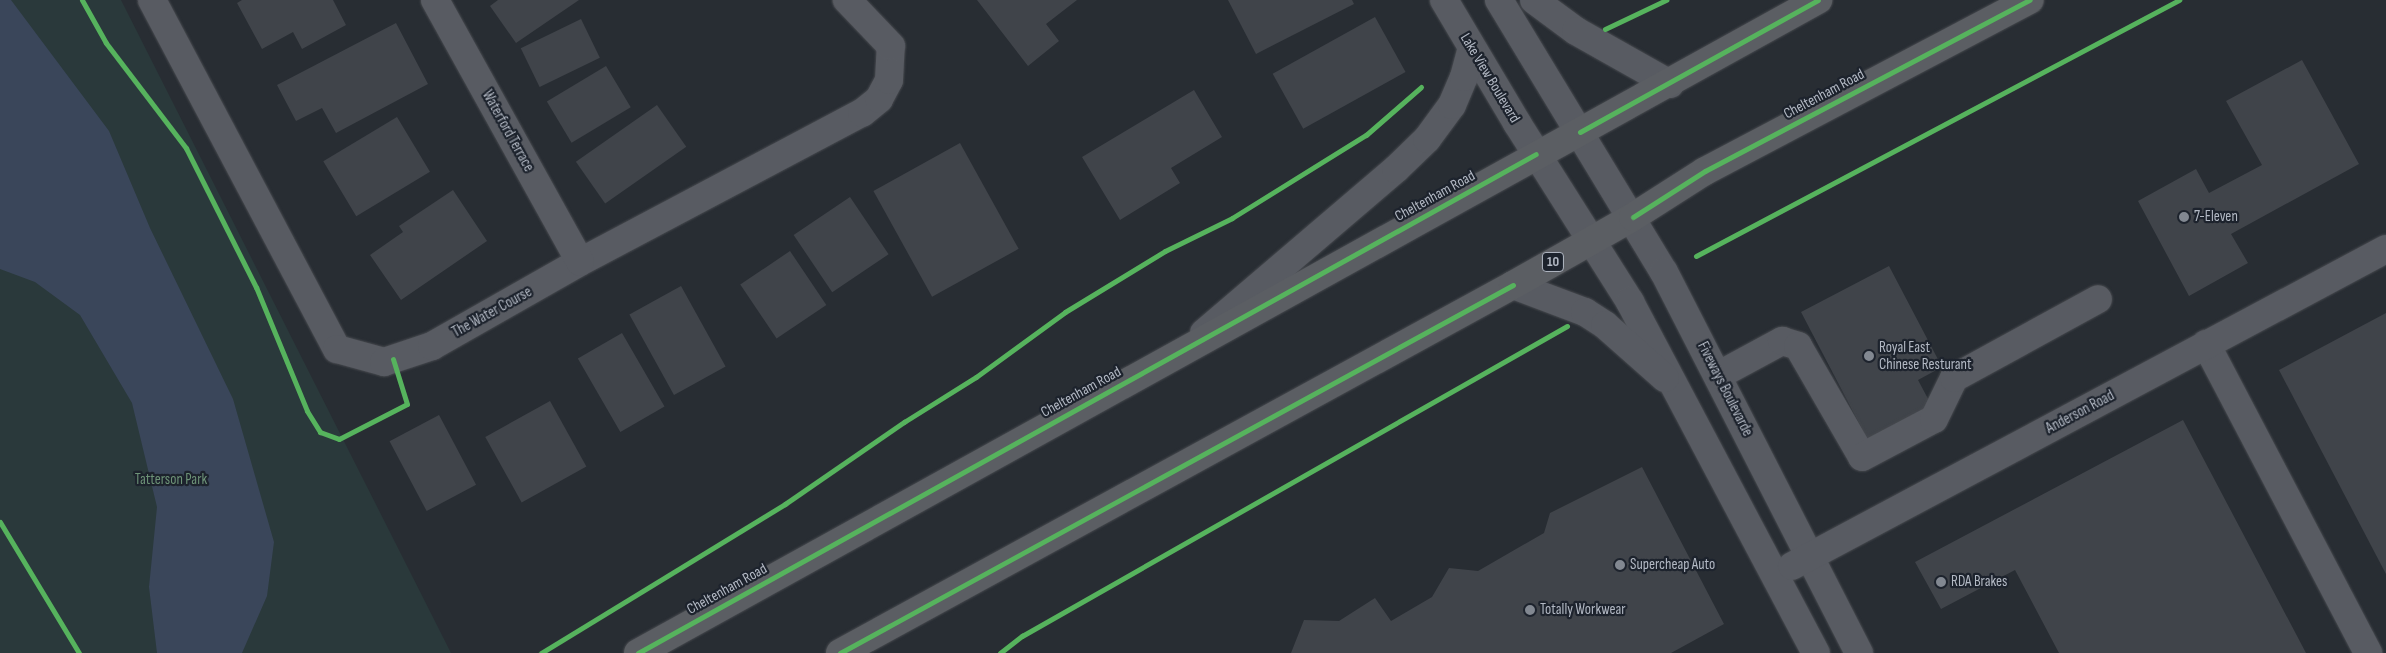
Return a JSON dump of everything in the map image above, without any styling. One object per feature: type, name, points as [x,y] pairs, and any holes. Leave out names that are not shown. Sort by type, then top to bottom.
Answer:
[{"type":"main road","name":"Cheltenham Road","points":[[638,653],[1536,154],[1670,84],[1818,0]]},
{"type":"main road","name":"Cheltenham Road","points":[[840,653],[1592,240],[1633,217],[1705,171],[2030,0]]},
{"type":"street","name":"The Water Course","points":[[152,0],[336,348],[384,362],[432,346],[580,262],[862,112],[879,100],[889,80],[891,46],[848,0]]},
{"type":"street","name":"Waterford Terrace","points":[[435,0],[580,262]]},
{"type":"street","name":"Lake View Boulevard","points":[[1444,0],[1536,154]]},
{"type":"street","points":[[1499,0],[1580,132]]},
{"type":"street","points":[[1534,0],[1576,31],[1670,84]]},
{"type":"street","points":[[1184,350],[1396,169],[1427,139],[1452,105],[1464,78],[1472,48]]},
{"type":"street","name":"Fiveways Boulevarde","points":[[1580,132],[1633,217],[1719,375],[1808,558],[1859,653]]},
{"type":"street","points":[[1536,154],[1630,302],[1816,653]]},
{"type":"street","name":"Anderson Road","points":[[1774,575],[2386,248]]},
{"type":"street","points":[[1513,284],[1585,312],[1605,325],[1675,388]]},
{"type":"street","points":[[1719,375],[1782,340],[1798,346],[1862,457],[1934,419],[1954,378],[2098,299]]},
{"type":"street","points":[[2206,344],[2368,653]]},
{"type":"green space","name":"Tatterson Park","points":[[0,0],[121,0],[451,653],[0,653]]},
{"type":"water","points":[[0,0],[11,0],[109,131],[150,228],[233,399],[274,542],[267,596],[242,653],[157,653],[149,587],[157,507],[132,403],[80,315],[35,282],[0,269]]},
{"type":"building","points":[[242,0],[333,0],[346,25],[302,49],[293,32],[262,49],[237,3]]},
{"type":"building","points":[[498,0],[579,0],[516,43],[490,6]]},
{"type":"building","points":[[977,0],[1077,0],[1046,24],[1059,41],[1028,66]]},
{"type":"building","points":[[1228,0],[1352,0],[1354,4],[1256,54]]},
{"type":"building","points":[[1375,17],[1406,72],[1303,129],[1273,74]]},
{"type":"building","points":[[581,19],[600,58],[540,87],[521,48]]},
{"type":"building","points":[[396,23],[428,84],[336,133],[322,108],[296,121],[277,85]]},
{"type":"building","points":[[2302,60],[2359,164],[2231,234],[2248,263],[2189,296],[2138,201],[2196,169],[2209,193],[2262,165],[2226,101]]},
{"type":"building","points":[[606,66],[631,107],[572,143],[547,102]]},
{"type":"building","points":[[1194,90],[1222,137],[1171,168],[1180,183],[1120,220],[1082,157]]},
{"type":"building","points":[[657,105],[686,147],[605,204],[576,162]]},
{"type":"building","points":[[397,117],[430,172],[356,216],[323,161]]},
{"type":"building","points":[[960,143],[1019,249],[932,297],[873,191]]},
{"type":"building","points":[[453,190],[487,241],[401,300],[370,255],[403,232],[399,226]]},
{"type":"building","points":[[850,197],[889,254],[832,292],[794,235]]},
{"type":"building","points":[[790,251],[826,305],[777,338],[740,285]]},
{"type":"building","points":[[1889,266],[1942,367],[1918,380],[1934,410],[1870,444],[1801,312]]},
{"type":"building","points":[[681,286],[726,366],[674,395],[629,315]]},
{"type":"building","points":[[2386,313],[2386,574],[2279,370]]},
{"type":"building","points":[[622,333],[664,407],[620,432],[578,359]]},
{"type":"building","points":[[550,401],[586,467],[522,502],[485,437]]},
{"type":"building","points":[[439,415],[476,485],[427,511],[390,441]]},
{"type":"building","points":[[2183,420],[2306,653],[2059,653],[2015,570],[1941,609],[1915,562]]},
{"type":"building","points":[[1642,467],[1724,624],[1671,653],[1291,653],[1304,620],[1339,621],[1375,598],[1391,621],[1432,597],[1449,568],[1478,571],[1544,533],[1550,513]]},
{"type":"cycle path","points":[[82,0],[106,43],[186,148],[256,287],[307,411],[320,432],[339,439],[407,404],[393,359]]},
{"type":"cycle path","points":[[1605,29],[1666,0]]},
{"type":"cycle path","points":[[1580,132],[1818,0]]},
{"type":"cycle path","points":[[1633,217],[1705,171],[2030,0]]},
{"type":"cycle path","points":[[1696,256],[2179,0]]},
{"type":"cycle path","points":[[541,653],[785,504],[904,422],[976,377],[1065,312],[1165,251],[1232,218],[1366,135],[1421,87]]},
{"type":"cycle path","points":[[638,653],[1536,154]]},
{"type":"cycle path","points":[[840,653],[1513,285]]},
{"type":"cycle path","points":[[1000,653],[1022,636],[1567,326]]},
{"type":"cycle path","points":[[0,522],[79,653]]},
{"type":"place","name":"7-Eleven","points":[[2184,217]]},
{"type":"place","name":"Royal East Chinese Resturant","points":[[1869,356]]},
{"type":"place","name":"Supercheap Auto","points":[[1620,565]]},
{"type":"place","name":"RDA Brakes","points":[[1941,582]]},
{"type":"place","name":"Totally Workwear","points":[[1530,610]]}]
